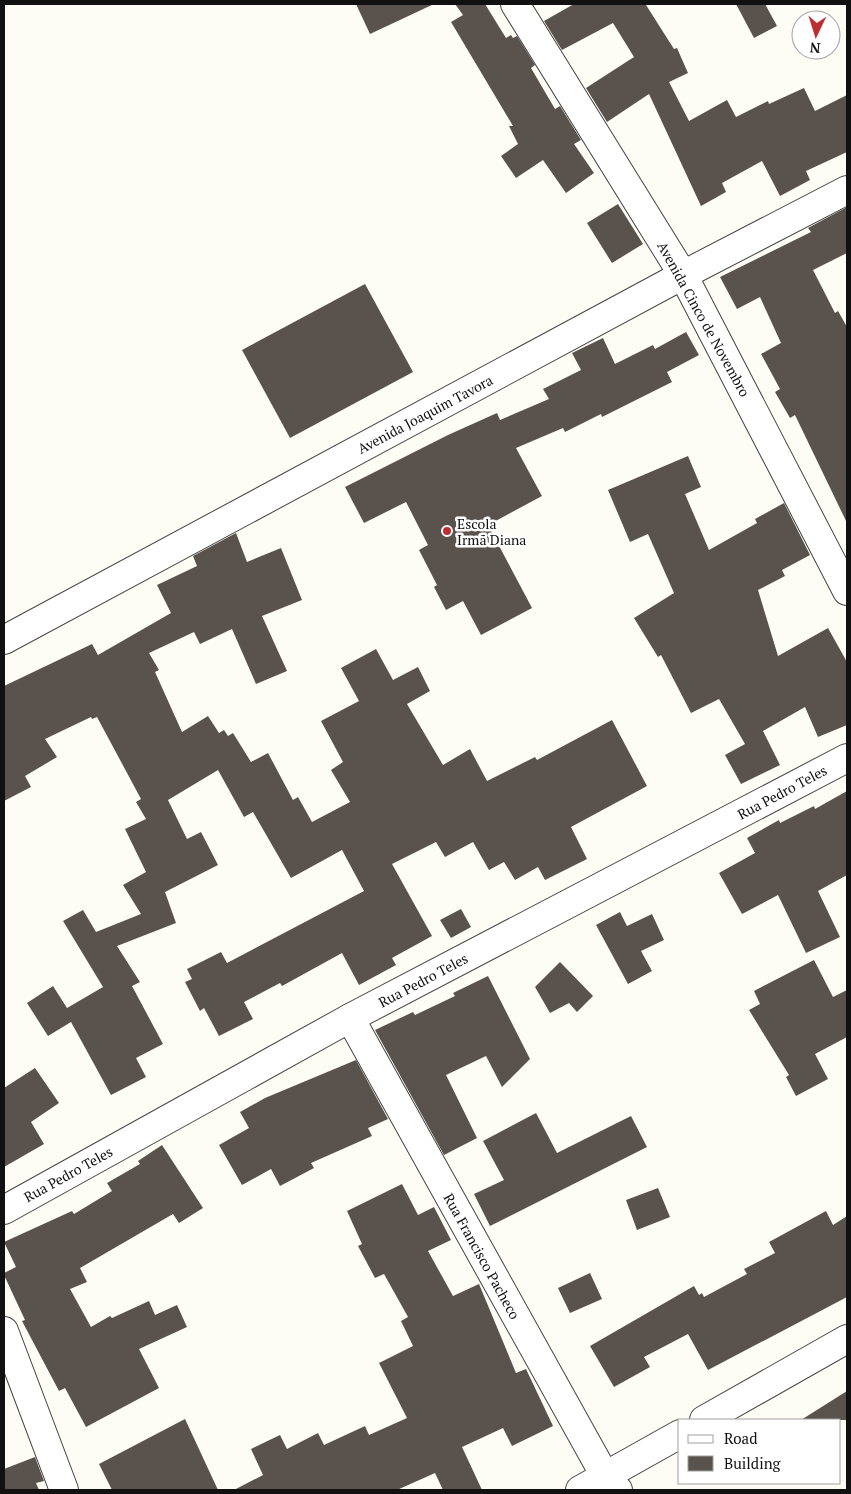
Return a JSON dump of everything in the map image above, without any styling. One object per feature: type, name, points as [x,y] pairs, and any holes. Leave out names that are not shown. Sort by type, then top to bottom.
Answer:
[{"type":"street","name":"Avenida Cinco de Novembro","points":[[515,4],[683,275],[847,591]]},
{"type":"street","name":"Avenida Joaquim Tavora","points":[[4,640],[683,275],[847,190]]},
{"type":"street","name":"Rua Pedro Teles","points":[[4,1210],[350,1018],[847,758]]},
{"type":"street","name":"Rua Francisco Pacheco","points":[[350,1018],[612,1483]]},
{"type":"street","points":[[4,1332],[64,1490]]},
{"type":"street","points":[[706,1419],[847,1339]]},
{"type":"street","points":[[580,1490],[612,1483],[678,1435]]},
{"type":"building","points":[[356,4],[434,4],[370,34]]},
{"type":"building","points":[[455,4],[485,4],[506,38],[511,35],[513,38],[517,36],[535,65],[531,68],[555,109],[560,106],[581,140],[574,144],[594,173],[566,193],[543,160],[516,178],[501,156],[518,144],[509,126],[513,126],[451,22],[463,15]]},
{"type":"building","points":[[574,4],[647,4],[674,49],[677,48],[688,73],[669,82],[689,121],[727,100],[736,117],[768,101],[769,104],[804,88],[815,111],[847,95],[847,152],[806,171],[810,180],[780,196],[762,161],[722,183],[726,192],[701,206],[649,94],[607,122],[586,88],[634,57],[613,23],[562,50],[544,21]]},
{"type":"building","points":[[736,4],[765,4],[777,26],[754,38]]},
{"type":"building","points":[[618,204],[643,244],[612,263],[587,223]]},
{"type":"building","points":[[847,207],[847,253],[813,270],[835,313],[838,311],[847,327],[847,523],[795,415],[790,418],[775,392],[780,389],[761,354],[781,343],[760,297],[737,309],[720,277],[811,232],[808,228]]},
{"type":"building","points":[[365,284],[413,372],[290,438],[242,350]]},
{"type":"building","points":[[686,332],[699,355],[667,372],[672,382],[602,417],[601,414],[565,432],[563,428],[516,448],[542,496],[488,525],[532,608],[481,635],[463,601],[446,610],[434,587],[437,585],[419,550],[428,545],[406,502],[364,523],[345,487],[448,435],[497,413],[500,420],[549,399],[543,389],[581,370],[572,353],[603,338],[615,364],[653,345],[655,349]]},
{"type":"building","points":[[688,456],[701,487],[685,494],[709,550],[757,523],[755,519],[784,503],[810,555],[782,570],[785,576],[758,590],[778,656],[828,628],[847,662],[847,725],[818,737],[805,707],[763,731],[780,765],[741,784],[725,755],[745,744],[719,699],[691,713],[661,655],[658,657],[634,618],[674,593],[648,534],[630,542],[608,490]]},
{"type":"building","points":[[236,533],[247,562],[281,548],[302,600],[262,616],[287,671],[256,684],[232,629],[200,644],[194,632],[149,653],[159,670],[155,672],[182,732],[208,716],[219,733],[224,730],[228,736],[233,733],[251,762],[268,753],[293,800],[298,797],[312,822],[350,802],[331,770],[343,762],[321,721],[359,701],[341,668],[376,649],[393,680],[418,667],[430,691],[407,704],[443,765],[470,749],[487,781],[535,757],[537,760],[612,720],[647,786],[571,827],[587,859],[545,880],[538,867],[515,880],[504,862],[489,870],[473,842],[445,857],[436,842],[392,864],[432,936],[392,958],[396,965],[359,985],[342,953],[282,986],[280,983],[244,1002],[253,1019],[219,1036],[204,1008],[200,1011],[185,982],[192,979],[187,969],[221,952],[227,963],[364,891],[342,850],[291,878],[253,812],[244,817],[218,770],[168,800],[187,839],[201,832],[218,865],[165,892],[176,923],[117,946],[140,982],[132,986],[163,1044],[136,1058],[146,1077],[111,1095],[71,1022],[48,1036],[27,1003],[53,986],[67,1008],[103,987],[63,921],[83,910],[96,932],[141,914],[123,885],[146,872],[125,829],[146,819],[136,802],[141,799],[97,717],[92,719],[91,717],[45,739],[57,757],[25,776],[31,787],[4,801],[4,686],[92,644],[98,655],[171,613],[157,585],[197,566],[193,556]]},
{"type":"building","points":[[847,791],[847,875],[818,891],[840,937],[806,953],[778,895],[742,914],[719,873],[755,853],[747,838],[779,820],[780,823],[814,806],[815,809]]},
{"type":"building","points":[[461,909],[471,927],[451,938],[440,920]]},
{"type":"building","points":[[620,912],[627,926],[652,914],[664,940],[641,951],[652,971],[628,984],[596,925]]},
{"type":"building","points":[[814,960],[833,997],[847,990],[847,1037],[815,1054],[828,1079],[796,1096],[786,1077],[789,1075],[749,1010],[760,1004],[754,991]]},
{"type":"building","points":[[560,962],[593,996],[577,1012],[569,1003],[550,1013],[535,987]]},
{"type":"building","points":[[488,976],[530,1059],[502,1087],[486,1056],[446,1075],[477,1138],[444,1155],[375,1030],[413,1012],[415,1015],[455,996],[453,993]]},
{"type":"building","points":[[356,1060],[388,1119],[368,1128],[372,1136],[311,1163],[314,1168],[280,1186],[271,1169],[242,1185],[219,1145],[249,1128],[240,1112],[265,1098]]},
{"type":"building","points":[[35,1068],[59,1103],[31,1122],[44,1144],[4,1167],[4,1088]]},
{"type":"building","points":[[536,1113],[557,1153],[631,1116],[647,1147],[490,1226],[474,1194],[504,1180],[483,1141]]},
{"type":"building","points":[[162,1145],[203,1208],[179,1223],[173,1214],[80,1268],[87,1282],[70,1289],[91,1327],[110,1316],[112,1318],[149,1301],[155,1315],[177,1305],[187,1327],[139,1349],[159,1388],[86,1427],[65,1388],[59,1391],[22,1321],[25,1320],[4,1275],[4,1273],[16,1267],[4,1242],[72,1211],[74,1214],[112,1191],[107,1183],[140,1164],[138,1161]]},
{"type":"building","points":[[402,1184],[418,1215],[434,1207],[451,1240],[428,1251],[453,1296],[479,1284],[516,1373],[526,1369],[553,1426],[512,1446],[503,1428],[462,1447],[482,1490],[443,1490],[435,1473],[397,1490],[234,1490],[263,1475],[251,1449],[280,1435],[287,1449],[318,1433],[324,1445],[365,1426],[369,1435],[407,1418],[379,1363],[413,1346],[401,1321],[408,1317],[384,1274],[375,1278],[358,1246],[362,1244],[347,1211]]},
{"type":"building","points":[[658,1188],[670,1217],[637,1230],[626,1200]]},
{"type":"building","points":[[826,1211],[833,1225],[847,1216],[847,1297],[708,1370],[688,1334],[644,1357],[650,1367],[614,1387],[590,1346],[694,1286],[699,1295],[702,1293],[704,1297],[747,1274],[744,1269],[775,1253],[769,1242]]},
{"type":"building","points":[[590,1273],[602,1299],[570,1313],[558,1288]]},
{"type":"building","points":[[847,1391],[847,1420],[803,1419]]},
{"type":"building","points":[[185,1419],[218,1490],[112,1490],[99,1464]]},
{"type":"building","points":[[35,1457],[44,1481],[36,1483],[39,1490],[4,1490],[4,1469]]},
{"type":"place","name":"Escola Irmã Diana","points":[[447,531]]}]
